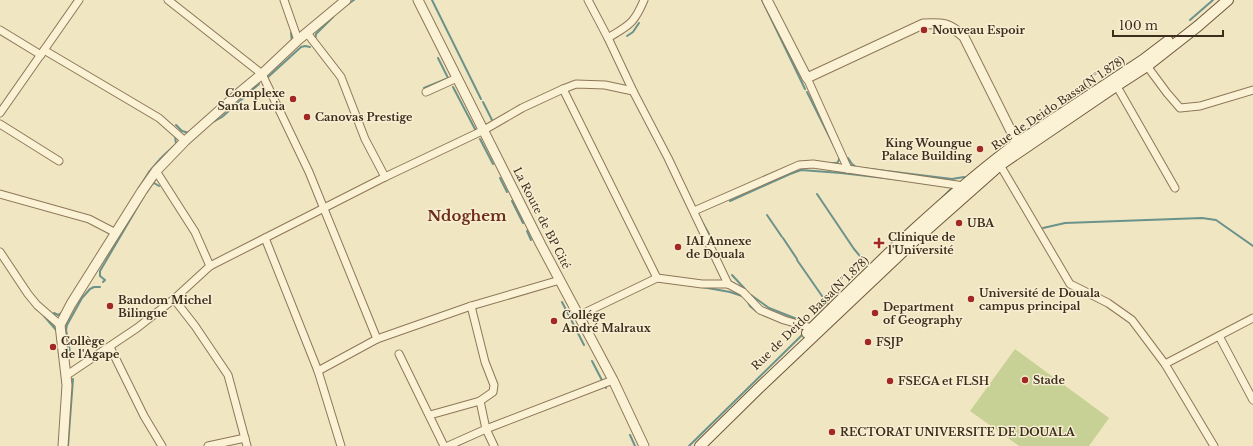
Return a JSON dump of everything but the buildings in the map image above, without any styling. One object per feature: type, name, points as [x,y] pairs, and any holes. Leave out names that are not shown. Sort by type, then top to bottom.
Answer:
[{"type":"main road","name":"Rue de Deido Bassa(N°1.878)","points":[[692,446],[928,217],[964,186],[1017,143],[1114,82],[1181,31],[1217,0]]},
{"type":"main road","points":[[700,446],[765,382],[912,243],[1000,165],[1114,82],[1147,66],[1198,26],[1228,0]]},
{"type":"street","points":[[0,113],[79,0]]},
{"type":"street","points":[[168,0],[262,74],[309,172],[377,339]]},
{"type":"street","points":[[284,0],[298,40]]},
{"type":"street","points":[[63,446],[67,398],[67,375],[60,325],[71,304],[142,191],[156,171],[185,140],[239,92],[262,74],[298,40],[346,0]]},
{"type":"street","name":"La Route de BP Cité","points":[[418,0],[578,316],[613,380],[644,446]]},
{"type":"street","points":[[588,0],[668,158],[728,284]]},
{"type":"street","points":[[608,38],[632,22],[639,12],[644,0]]},
{"type":"street","points":[[766,0],[807,78],[848,169]]},
{"type":"street","points":[[807,78],[923,24],[941,23],[955,28],[964,37],[1017,143]]},
{"type":"street","points":[[0,30],[160,118],[185,140]]},
{"type":"street","points":[[307,33],[341,77],[365,139],[385,177]]},
{"type":"street","points":[[1147,66],[1180,108],[1200,106],[1253,90]]},
{"type":"street","points":[[426,92],[457,78]]},
{"type":"street","points":[[1114,82],[1175,188]]},
{"type":"street","points":[[67,375],[137,328],[174,299],[210,266],[385,177],[484,130],[522,108],[576,84],[612,86],[633,91]]},
{"type":"street","points":[[562,89],[657,278]]},
{"type":"street","points":[[0,124],[60,161]]},
{"type":"street","points":[[694,211],[799,165],[813,164],[964,186]]},
{"type":"street","points":[[1000,165],[1070,284],[1108,303],[1132,320],[1165,364],[1214,446]]},
{"type":"street","points":[[156,171],[172,193],[195,232],[210,266]]},
{"type":"street","points":[[0,194],[89,219],[116,233]]},
{"type":"street","points":[[265,238],[318,371],[341,446]]},
{"type":"street","points":[[0,252],[37,305],[60,325]]},
{"type":"street","points":[[578,316],[657,278],[702,284],[728,284],[742,292],[760,310],[784,320],[812,328]]},
{"type":"street","points":[[318,371],[377,339],[471,306],[560,280]]},
{"type":"street","points":[[174,299],[195,326],[228,375],[247,446]]},
{"type":"street","points":[[430,415],[480,401],[493,392],[494,385],[485,362],[471,306]]},
{"type":"street","points":[[1165,364],[1253,318]]},
{"type":"street","points":[[1219,336],[1253,400]]},
{"type":"street","points":[[110,347],[144,416],[162,446]]},
{"type":"street","points":[[399,354],[444,446]]},
{"type":"street","points":[[448,446],[486,429],[613,380]]},
{"type":"street","points":[[480,401],[486,429],[494,446]]},
{"type":"street","points":[[208,446],[245,438]]},
{"type":"green space","name":"Stade","points":[[1015,349],[1109,418],[1089,446],[1019,446],[970,411]]},
{"type":"waterway","points":[[345,6],[354,0]]},
{"type":"waterway","points":[[432,0],[481,99]]},
{"type":"waterway","points":[[762,0],[805,89]]},
{"type":"waterway","points":[[1190,20],[1213,0]]},
{"type":"waterway","points":[[315,40],[316,34],[333,17]]},
{"type":"waterway","points":[[627,36],[633,32],[639,23]]},
{"type":"waterway","points":[[291,33],[292,42]]},
{"type":"waterway","points":[[267,78],[301,47],[310,47]]},
{"type":"waterway","points":[[438,58],[449,80]]},
{"type":"waterway","points":[[424,88],[446,79]]},
{"type":"waterway","points":[[213,122],[222,117],[259,84]]},
{"type":"waterway","points":[[453,87],[476,131]]},
{"type":"waterway","points":[[807,92],[836,150]]},
{"type":"waterway","points":[[483,102],[493,122]]},
{"type":"waterway","points":[[176,125],[182,131],[189,133]]},
{"type":"waterway","points":[[162,157],[176,144],[175,136]]},
{"type":"waterway","points":[[480,139],[493,164]]},
{"type":"waterway","points":[[139,188],[149,172],[161,158]]},
{"type":"waterway","points":[[830,163],[837,163],[839,158]]},
{"type":"waterway","points":[[848,158],[856,167]]},
{"type":"waterway","points":[[862,168],[952,179],[965,178]]},
{"type":"waterway","points":[[730,201],[801,170],[902,180]]},
{"type":"waterway","points":[[500,178],[507,192]]},
{"type":"waterway","points":[[152,184],[154,183],[159,186]]},
{"type":"waterway","points":[[937,203],[952,188],[950,187]]},
{"type":"waterway","points":[[817,194],[854,249],[870,268]]},
{"type":"waterway","points":[[103,282],[105,280],[100,276],[100,271],[144,196]]},
{"type":"waterway","points":[[512,201],[523,223]]},
{"type":"waterway","points":[[767,215],[782,237]]},
{"type":"waterway","points":[[1043,228],[1065,223],[1202,218],[1216,220],[1253,246]]},
{"type":"waterway","points":[[701,220],[709,234]]},
{"type":"waterway","points":[[527,231],[531,240]]},
{"type":"waterway","points":[[783,238],[797,259]]},
{"type":"waterway","points":[[797,260],[829,306]]},
{"type":"waterway","points":[[732,275],[745,289]]},
{"type":"waterway","points":[[71,357],[66,330],[67,325],[82,298],[90,289],[100,287]]},
{"type":"waterway","points":[[702,287],[730,292],[742,296]]},
{"type":"waterway","points":[[751,295],[769,308],[802,321]]},
{"type":"waterway","points":[[562,302],[584,345]]},
{"type":"waterway","points":[[748,302],[757,312]]},
{"type":"waterway","points":[[54,313],[58,315],[62,313]]},
{"type":"waterway","points":[[44,316],[57,331]]},
{"type":"waterway","points":[[689,446],[801,336],[805,330],[798,328]]},
{"type":"waterway","points":[[592,361],[606,388]]},
{"type":"waterway","points":[[68,446],[73,379]]},
{"type":"waterway","points":[[630,435],[635,446]]},
{"type":"place","name":"Nouveau Espoir","points":[[924,30]]},
{"type":"place","name":"Complexe Santa Lucia","points":[[293,99]]},
{"type":"place","name":"Canovas Prestige","points":[[307,117]]},
{"type":"place","name":"King Woungue Palace Building","points":[[980,149]]},
{"type":"place","name":"UBA","points":[[959,223]]},
{"type":"place","name":"Clinique de l'Université","points":[[879,243]]},
{"type":"place","name":"IAI Annexe de Douala","points":[[678,247]]},
{"type":"place","name":"Université de Douala campus principal","points":[[971,299]]},
{"type":"place","name":"Bandom Michel Bilingue","points":[[110,306]]},
{"type":"place","name":"Department of Geography","points":[[875,313]]},
{"type":"place","name":"Collége André Malraux","points":[[554,321]]},
{"type":"place","name":"FSJP","points":[[868,342]]},
{"type":"place","name":"Collège de l'Agape","points":[[53,347]]},
{"type":"place","name":"Stade","points":[[1025,380]]},
{"type":"place","name":"FSEGA et FLSH","points":[[890,381]]},
{"type":"place","name":"RECTORAT UNIVERSITE DE DOUALA","points":[[832,432]]},
{"type":"district","name":"Ndoghem","points":[[467,215]]}]
